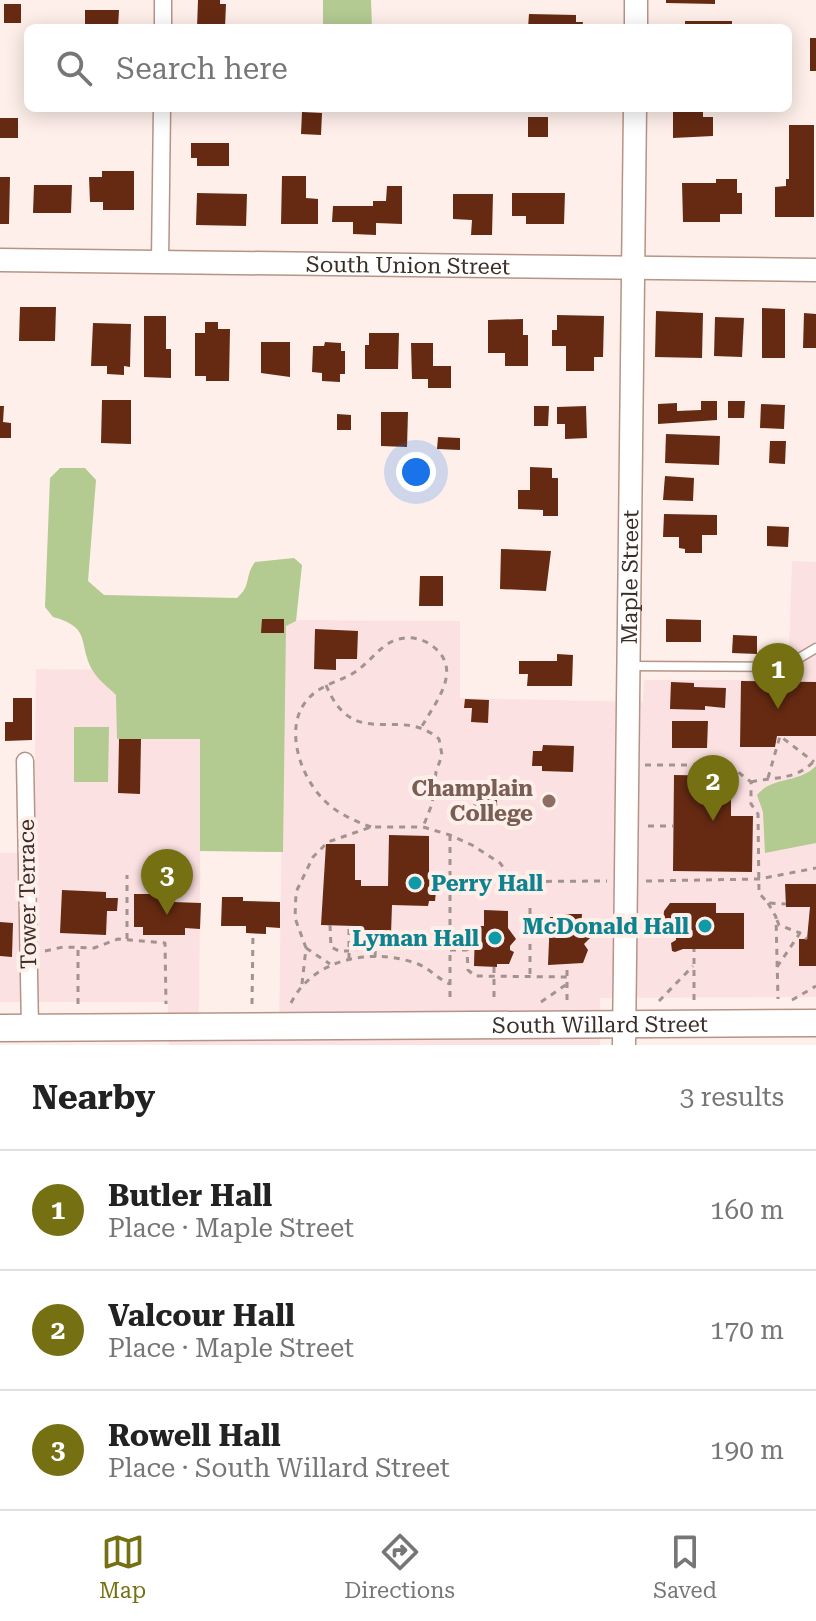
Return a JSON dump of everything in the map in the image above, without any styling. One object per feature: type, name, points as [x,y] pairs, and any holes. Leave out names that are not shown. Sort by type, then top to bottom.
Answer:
[{"type":"main road","name":"South Willard Street","points":[[0,1028],[624,1035],[816,1023]]},
{"type":"street","points":[[163,0],[163,24]]},
{"type":"street","points":[[636,0],[636,24]]},
{"type":"street","points":[[160,262],[162,112]]},
{"type":"street","name":"Maple Street","points":[[624,1035],[635,112]]},
{"type":"street","name":"South Union Street","points":[[0,260],[816,270]]},
{"type":"street","name":"Tower Terrace","points":[[25,761],[30,1028]]},
{"type":"lane","points":[[629,666],[784,667],[816,648]]},
{"type":"path","points":[[371,827],[337,811],[310,784],[300,761],[297,716],[310,696],[326,684],[349,676],[364,666],[386,644],[408,637],[419,639],[436,649],[446,668],[443,694],[421,728]]},
{"type":"path","points":[[326,684],[337,708],[354,721],[421,728],[439,739],[442,755],[436,772],[432,804],[423,827]]},
{"type":"path","points":[[751,782],[784,778],[806,770],[815,760],[780,736],[768,778]]},
{"type":"path","points":[[628,765],[729,765],[751,782]]},
{"type":"path","points":[[751,782],[751,804],[758,814],[759,893],[779,925],[807,939]]},
{"type":"path","points":[[648,826],[673,826]]},
{"type":"path","points":[[302,984],[306,948],[295,918],[294,905],[300,882],[313,857],[328,842],[371,827],[423,827],[450,835],[500,863],[514,881]]},
{"type":"path","points":[[450,835],[451,1015]]},
{"type":"path","points":[[639,881],[759,879],[816,868]]},
{"type":"path","points":[[127,875],[127,939]]},
{"type":"path","points":[[450,882],[618,881]]},
{"type":"path","points":[[768,903],[786,904]]},
{"type":"path","points":[[530,908],[530,976]]},
{"type":"path","points":[[776,917],[778,999]]},
{"type":"path","points":[[330,925],[331,947],[349,951]]},
{"type":"path","points":[[349,926],[349,959]]},
{"type":"path","points":[[252,1004],[253,933]]},
{"type":"path","points":[[777,967],[800,933]]},
{"type":"path","points":[[375,957],[376,934]]},
{"type":"path","points":[[39,951],[94,948],[118,939],[165,943],[166,1004]]},
{"type":"path","points":[[78,947],[78,1004]]},
{"type":"path","points":[[306,948],[331,964]]},
{"type":"path","points":[[694,949],[694,1000]]},
{"type":"path","points":[[450,950],[467,950],[471,974],[567,977]]},
{"type":"path","points":[[290,1004],[302,984],[331,964],[349,959],[375,957],[421,965],[450,984]]},
{"type":"path","points":[[659,1001],[694,966]]},
{"type":"path","points":[[494,967],[494,1002]]},
{"type":"path","points":[[567,970],[567,1002]]},
{"type":"path","points":[[541,1002],[567,984]]},
{"type":"path","points":[[792,1000],[816,986]]},
{"type":"shaded area","name":"Champlain College","points":[[792,561],[816,562],[816,997],[600,998],[600,1045],[169,1045],[168,1002],[0,1002],[0,853],[34,853],[36,669],[119,670],[201,738],[199,1041],[279,1041],[284,620],[460,621],[460,698],[643,702],[644,680],[788,680]]},
{"type":"green space","points":[[323,0],[371,0],[372,24],[323,24]]},
{"type":"green space","points":[[60,468],[85,468],[96,480],[88,581],[104,595],[237,598],[245,589],[255,562],[294,558],[302,565],[296,621],[286,626],[283,852],[200,851],[200,739],[117,739],[116,695],[93,671],[79,632],[66,621],[53,617],[45,607],[50,478]]},
{"type":"green space","points":[[74,727],[109,727],[108,782],[74,782]]},
{"type":"green space","points":[[816,766],[816,843],[765,853],[763,812],[757,795],[770,785],[809,772]]},
{"type":"building","points":[[198,0],[220,0],[220,4],[226,4],[225,24],[197,24]]},
{"type":"building","points":[[666,0],[715,0],[715,4],[666,3]]},
{"type":"building","points":[[4,4],[21,4],[21,23],[4,23]]},
{"type":"building","points":[[85,10],[119,10],[118,24],[85,24]]},
{"type":"building","points":[[529,14],[576,15],[576,22],[583,22],[583,24],[528,24]]},
{"type":"building","points":[[685,21],[732,21],[732,24],[685,24]]},
{"type":"building","points":[[810,38],[816,38],[816,71],[810,71]]},
{"type":"building","points":[[302,112],[322,113],[321,135],[301,134]]},
{"type":"building","points":[[673,112],[703,112],[703,117],[713,117],[713,136],[673,138]]},
{"type":"building","points":[[528,117],[548,117],[548,137],[528,137]]},
{"type":"building","points":[[0,118],[18,118],[18,138],[0,138]]},
{"type":"building","points":[[789,125],[814,125],[814,217],[775,217],[775,187],[786,186],[786,179],[789,179]]},
{"type":"building","points":[[191,143],[229,143],[229,166],[197,166],[197,158],[191,158]]},
{"type":"building","points":[[102,171],[134,171],[134,210],[103,210],[103,202],[90,202],[89,177],[102,177]]},
{"type":"building","points":[[282,176],[306,176],[306,198],[318,199],[318,224],[281,224]]},
{"type":"building","points":[[0,177],[10,177],[9,224],[0,224]]},
{"type":"building","points":[[716,179],[737,179],[737,193],[742,193],[742,214],[720,214],[720,222],[683,222],[682,183],[716,183]]},
{"type":"building","points":[[34,185],[72,185],[71,213],[33,213]]},
{"type":"building","points":[[387,186],[402,186],[402,224],[376,223],[376,235],[353,234],[353,222],[332,222],[333,206],[373,206],[373,201],[386,201]]},
{"type":"building","points":[[197,193],[247,194],[246,226],[196,225]]},
{"type":"building","points":[[512,193],[565,193],[564,224],[526,224],[526,216],[512,216]]},
{"type":"building","points":[[453,194],[493,194],[492,235],[471,235],[472,220],[453,219]]},
{"type":"building","points":[[20,307],[56,307],[55,341],[19,341]]},
{"type":"building","points":[[762,308],[785,309],[785,358],[762,358]]},
{"type":"building","points":[[656,311],[703,313],[702,358],[655,357]]},
{"type":"building","points":[[804,313],[816,314],[816,348],[803,348]]},
{"type":"building","points":[[557,315],[604,316],[603,357],[594,357],[594,371],[566,371],[566,346],[552,346],[552,330],[557,330]]},
{"type":"building","points":[[144,316],[166,316],[166,349],[171,349],[171,378],[144,377]]},
{"type":"building","points":[[715,317],[744,318],[742,357],[714,356]]},
{"type":"building","points":[[523,319],[523,335],[528,335],[528,366],[505,366],[505,353],[488,353],[488,320]]},
{"type":"building","points":[[205,322],[218,322],[218,329],[230,329],[229,381],[206,381],[206,376],[195,376],[195,333],[205,333]]},
{"type":"building","points":[[93,323],[131,324],[130,367],[124,366],[124,375],[107,374],[107,366],[91,366]]},
{"type":"building","points":[[369,333],[399,333],[398,369],[365,369],[365,345],[369,345]]},
{"type":"building","points":[[261,342],[290,342],[290,377],[261,373]]},
{"type":"building","points":[[325,342],[341,343],[341,351],[345,351],[345,374],[340,374],[340,382],[322,381],[322,373],[312,372],[313,346],[324,346]]},
{"type":"building","points":[[411,343],[433,343],[433,366],[451,366],[451,388],[428,388],[428,379],[412,379]]},
{"type":"building","points":[[102,400],[131,400],[131,444],[101,443]]},
{"type":"building","points":[[701,401],[717,401],[717,420],[658,424],[658,404],[677,403],[677,411],[701,410]]},
{"type":"building","points":[[728,401],[745,401],[744,418],[728,418]]},
{"type":"building","points":[[761,404],[785,405],[784,429],[760,428]]},
{"type":"building","points":[[0,406],[4,406],[3,422],[11,423],[11,438],[0,438]]},
{"type":"building","points":[[534,406],[549,406],[548,426],[534,426]]},
{"type":"building","points":[[586,406],[587,438],[565,439],[565,424],[557,424],[557,407]]},
{"type":"building","points":[[381,412],[408,412],[407,447],[381,446]]},
{"type":"building","points":[[337,414],[351,415],[351,430],[337,430]]},
{"type":"building","points":[[666,434],[720,436],[719,465],[665,463]]},
{"type":"building","points":[[438,437],[460,438],[460,450],[437,449]]},
{"type":"building","points":[[770,441],[786,441],[785,464],[769,463]]},
{"type":"building","points":[[530,467],[552,468],[552,478],[558,478],[558,516],[543,516],[543,510],[518,509],[518,490],[530,490]]},
{"type":"building","points":[[665,476],[694,478],[693,501],[663,500]]},
{"type":"building","points":[[664,514],[717,515],[717,535],[702,535],[702,553],[685,553],[685,549],[679,548],[679,537],[663,537]]},
{"type":"building","points":[[767,526],[789,527],[788,547],[767,546]]},
{"type":"building","points":[[501,549],[551,551],[546,591],[500,589]]},
{"type":"building","points":[[420,576],[443,576],[443,606],[419,606]]},
{"type":"building","points":[[262,619],[284,619],[284,633],[261,633]]},
{"type":"building","points":[[666,619],[701,620],[701,642],[666,642]]},
{"type":"building","points":[[315,629],[358,631],[357,659],[336,659],[336,670],[314,669]]},
{"type":"building","points":[[733,635],[757,636],[757,654],[732,653]]},
{"type":"building","points":[[557,654],[573,655],[572,686],[527,686],[528,674],[519,674],[519,661],[557,661]]},
{"type":"building","points":[[741,681],[816,682],[816,736],[777,736],[775,747],[740,747]]},
{"type":"building","points":[[671,682],[694,683],[694,687],[726,688],[725,708],[670,709]]},
{"type":"building","points":[[13,698],[32,698],[32,740],[5,741],[5,722],[13,722]]},
{"type":"building","points":[[465,699],[489,700],[488,723],[471,722],[472,708],[464,708]]},
{"type":"building","points":[[672,721],[708,721],[707,748],[672,748]]},
{"type":"building","points":[[119,739],[141,739],[140,794],[118,793]]},
{"type":"building","points":[[543,745],[574,746],[573,772],[542,771],[542,766],[532,766],[533,751],[542,751]]},
{"type":"building","points":[[674,775],[731,776],[731,816],[753,816],[752,872],[673,871]]},
{"type":"building","points":[[478,789],[496,789],[498,816],[473,816]]},
{"type":"building","name":"Perry Hall","points":[[389,835],[429,836],[429,874],[442,874],[435,901],[429,901],[428,906],[392,905],[391,934],[355,933],[355,926],[321,925],[326,844],[355,844],[355,880],[361,880],[361,886],[388,886]]},
{"type":"building","points":[[785,884],[816,884],[816,966],[799,966],[799,939],[807,939],[810,907],[786,907]]},
{"type":"building","points":[[62,890],[106,892],[106,898],[118,898],[117,911],[107,911],[106,935],[60,933]]},
{"type":"building","points":[[134,894],[173,894],[173,902],[201,903],[200,929],[185,928],[185,935],[143,935],[143,927],[134,927]]},
{"type":"building","points":[[222,897],[280,902],[280,928],[266,927],[266,934],[246,933],[246,926],[221,926]]},
{"type":"building","name":"McDonald Hall","points":[[670,903],[716,903],[716,913],[744,913],[744,949],[672,951],[671,943],[676,940],[676,930],[669,930],[663,922],[664,911]]},
{"type":"building","name":"Lyman Hall","points":[[484,910],[508,911],[508,928],[516,939],[510,946],[514,952],[509,964],[474,966],[475,926],[484,926]]},
{"type":"building","points":[[563,914],[582,914],[581,927],[590,932],[590,938],[584,944],[588,950],[583,963],[548,965],[550,917],[562,917]]},
{"type":"building","points":[[0,922],[13,923],[12,957],[0,956]]},
{"type":"place","name":"Butler Hall","points":[[778,709]]},
{"type":"place","name":"Champlain College","points":[[549,801]]},
{"type":"place","name":"Valcour Hall","points":[[713,821]]},
{"type":"place","name":"Perry Hall","points":[[415,883]]},
{"type":"place","name":"Rowell Hall","points":[[167,915]]},
{"type":"place","name":"McDonald Hall","points":[[705,926]]},
{"type":"place","name":"Lyman Hall","points":[[495,938]]}]
